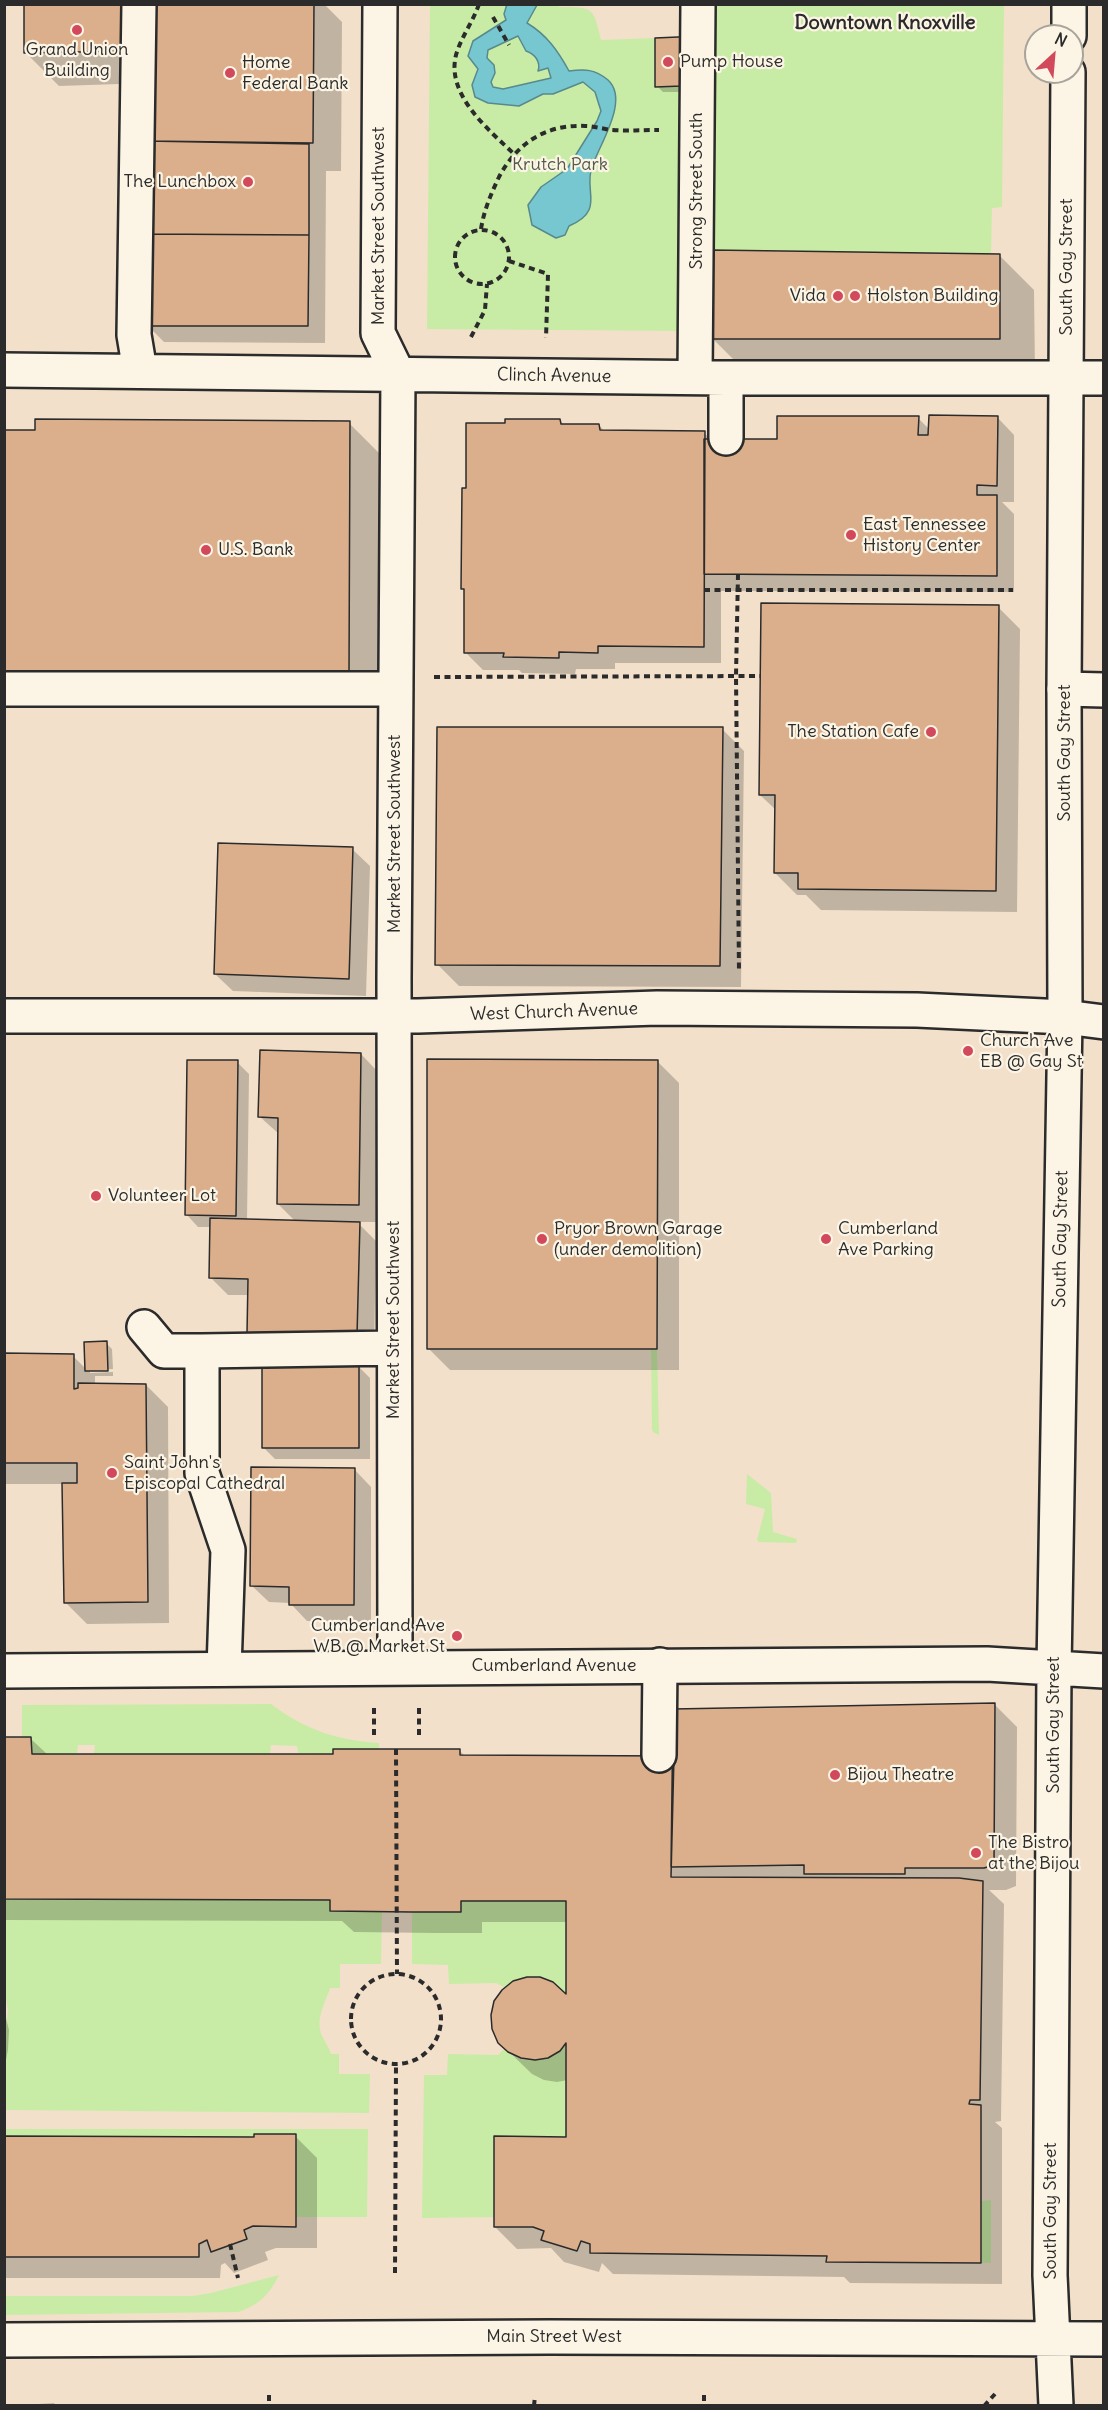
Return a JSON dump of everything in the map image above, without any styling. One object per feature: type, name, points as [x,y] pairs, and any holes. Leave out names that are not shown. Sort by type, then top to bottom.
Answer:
[{"type":"main road","points":[[139,4],[134,335],[140,371]]},
{"type":"main road","name":"Market Street Southwest","points":[[381,4],[378,333],[398,374],[394,1016],[395,1667]]},
{"type":"main road","name":"Strong Street South","points":[[698,4],[711,378],[726,438]]},
{"type":"main road","points":[[1068,24],[1069,4]]},
{"type":"main road","name":"South Gay Street","points":[[1056,2406],[1051,2337],[1050,2276],[1054,1668],[1065,1017],[1064,689],[1068,84]]},
{"type":"main road","name":"Clinch Avenue","points":[[4,370],[711,378],[1104,378]]},
{"type":"main road","points":[[4,689],[396,689]]},
{"type":"main road","points":[[1064,689],[1104,690]]},
{"type":"main road","name":"West Church Avenue","points":[[4,1016],[394,1016],[669,1008],[917,1010],[1065,1017],[1104,1022]]},
{"type":"main road","points":[[144,1327],[164,1351],[394,1348]]},
{"type":"main road","points":[[202,1351],[202,1473],[228,1550],[224,1669]]},
{"type":"main road","name":"Cumberland Avenue","points":[[4,1671],[987,1664],[1104,1671]]},
{"type":"main road","points":[[659,1755],[660,1665]]},
{"type":"main road","name":"Main Street West","points":[[4,2340],[1104,2338]]},
{"type":"path","points":[[479,4],[461,40],[456,56],[454,67],[457,84],[468,104],[484,125],[514,154]]},
{"type":"path","points":[[493,17],[509,45]]},
{"type":"path","points":[[481,229],[483,214],[493,190],[514,154],[536,136],[558,128],[584,126],[613,130],[665,130]]},
{"type":"path","points":[[481,229],[490,230],[505,241],[509,261],[503,275],[487,284],[478,284],[462,276],[454,260],[459,242],[472,230],[481,229]]},
{"type":"path","points":[[509,261],[548,274],[546,339]]},
{"type":"path","points":[[471,338],[485,310],[487,284]]},
{"type":"path","points":[[738,574],[736,676],[739,975]]},
{"type":"path","points":[[704,590],[1013,590]]},
{"type":"path","points":[[433,678],[760,676]]},
{"type":"path","points":[[374,1737],[375,1700]]},
{"type":"path","points":[[418,1700],[419,1738]]},
{"type":"path","points":[[396,1749],[397,1974]]},
{"type":"path","points":[[387,1974],[416,1978],[428,1987],[437,2000],[442,2014],[440,2029],[434,2044],[417,2058],[396,2064],[381,2061],[361,2048],[352,2027],[353,2003],[366,1984],[387,1974]]},
{"type":"path","points":[[395,2273],[396,2064]]},
{"type":"path","points":[[230,2244],[238,2278]]},
{"type":"path","points":[[984,2406],[995,2394]]},
{"type":"path","points":[[269,2395],[269,2406]]},
{"type":"path","points":[[704,2395],[704,2406]]},
{"type":"path","points":[[534,2406],[535,2396]]},
{"type":"shaded area","points":[[5,5],[1103,5],[1103,2405],[5,2405]]},
{"type":"green space","name":"Krutch Park","points":[[558,4],[559,7],[590,11],[596,21],[601,40],[682,37],[713,5],[1004,5],[1002,207],[992,208],[991,253],[711,250],[686,331],[427,329],[430,5]]},
{"type":"green space","points":[[651,1349],[657,1349],[659,1435],[652,1429]]},
{"type":"green space","points":[[747,1474],[771,1493],[773,1532],[797,1539],[796,1543],[759,1542],[757,1540],[765,1509],[746,1504]]},
{"type":"green space","points":[[271,1704],[309,1727],[350,1740],[379,1743],[379,1749],[334,1749],[333,1754],[298,1753],[297,1746],[271,1745],[270,1754],[94,1754],[95,1745],[78,1745],[77,1754],[32,1754],[31,1737],[22,1737],[22,1705]]},
{"type":"green space","points":[[5,1899],[330,1900],[331,1911],[382,1911],[381,1964],[340,1964],[340,1988],[330,1988],[320,2023],[322,2036],[331,2054],[339,2054],[339,2074],[370,2074],[369,2113],[5,2110],[4,2047],[8,2010],[4,1988]]},
{"type":"green space","points":[[461,1901],[566,1901],[566,1994],[553,1982],[513,1981],[504,1987],[496,1983],[449,1984],[448,1965],[412,1964],[412,1912]]},
{"type":"green space","points":[[566,2043],[566,2137],[494,2136],[494,2217],[422,2218],[424,2075],[447,2075],[448,2054],[498,2055],[504,2049],[521,2059],[536,2060],[544,2058]]},
{"type":"green space","points":[[5,2129],[368,2129],[367,2217],[296,2217],[296,2134],[254,2134],[254,2137],[5,2136]]},
{"type":"green space","points":[[991,2200],[991,2263],[981,2263],[981,2201]]},
{"type":"green space","points":[[279,2275],[263,2298],[238,2312],[5,2315],[5,2296],[193,2296]]},
{"type":"water","points":[[507,4],[537,5],[527,23],[551,44],[569,71],[594,72],[608,80],[614,89],[616,99],[611,123],[590,176],[590,207],[580,220],[569,226],[565,235],[556,238],[532,225],[528,205],[541,187],[567,169],[601,111],[595,92],[583,82],[553,94],[543,94],[519,106],[488,103],[475,97],[472,85],[478,69],[468,56],[473,41],[506,20],[504,14]],"holes":[[[518,36],[526,51],[536,59],[539,64],[538,71],[548,68],[551,78],[503,89],[493,87],[491,82],[495,73],[494,65],[487,58],[488,50]]]},
{"type":"building","name":"Grand Union Building","points":[[24,4],[130,4],[130,51],[24,53]]},
{"type":"building","name":"Home Federal Bank","points":[[149,4],[314,4],[313,143],[146,141]]},
{"type":"building","name":"Pump House","points":[[681,37],[682,86],[655,87],[655,38]]},
{"type":"building","points":[[146,141],[309,144],[309,235],[146,234]]},
{"type":"building","points":[[146,234],[309,235],[308,326],[145,326]]},
{"type":"building","name":"Holston Building","points":[[711,250],[1000,254],[1000,339],[710,339]]},
{"type":"building","name":"East Tennessee History Center","points":[[929,415],[998,416],[997,486],[977,485],[977,495],[997,495],[997,576],[704,574],[704,439],[777,439],[777,416],[919,416],[918,435],[928,435]]},
{"type":"building","points":[[35,419],[350,421],[349,673],[4,671],[4,430],[35,430]]},
{"type":"building","points":[[505,419],[560,419],[561,424],[599,424],[600,430],[705,431],[704,647],[598,646],[598,653],[559,652],[559,658],[503,657],[504,653],[464,653],[464,589],[461,589],[462,488],[466,488],[466,423],[505,423]]},
{"type":"building","points":[[761,603],[999,605],[996,891],[798,889],[798,873],[774,873],[775,795],[759,795]]},
{"type":"building","points":[[437,727],[723,727],[720,966],[435,965]]},
{"type":"building","points":[[218,843],[353,847],[349,979],[214,974]]},
{"type":"building","points":[[260,1050],[361,1053],[359,1205],[277,1204],[278,1118],[258,1117]]},
{"type":"building","name":"Pryor Brown Garage (under demolition)","points":[[427,1059],[658,1060],[657,1349],[427,1349]]},
{"type":"building","points":[[187,1060],[238,1060],[236,1216],[185,1215]]},
{"type":"building","points":[[210,1218],[360,1222],[357,1335],[247,1333],[248,1279],[209,1278]]},
{"type":"building","points":[[107,1341],[108,1371],[85,1371],[84,1342]]},
{"type":"building","name":"Saint John's Episcopal Cathedral","points":[[4,1353],[74,1354],[74,1389],[78,1388],[78,1383],[146,1384],[148,1602],[64,1603],[62,1483],[77,1483],[77,1463],[4,1463]]},
{"type":"building","points":[[262,1364],[359,1365],[359,1448],[262,1448]]},
{"type":"building","points":[[251,1467],[355,1468],[354,1605],[289,1605],[289,1587],[250,1586]]},
{"type":"building","name":"Bijou Theatre","points":[[995,1703],[994,1865],[984,1868],[905,1868],[905,1874],[804,1874],[804,1865],[671,1867],[673,1709]]},
{"type":"building","points":[[4,1737],[31,1737],[32,1754],[333,1754],[333,1749],[460,1749],[460,1755],[674,1756],[671,1877],[959,1878],[983,1881],[980,2100],[970,2100],[969,2104],[981,2105],[981,2263],[826,2262],[827,2256],[590,2253],[590,2244],[581,2241],[577,2251],[541,2240],[544,2231],[533,2227],[494,2227],[494,2136],[566,2137],[566,2043],[560,2051],[548,2058],[535,2060],[521,2058],[508,2052],[498,2043],[492,2029],[491,2015],[494,2001],[502,1990],[513,1981],[527,1977],[540,1977],[553,1982],[566,1994],[566,1901],[461,1901],[461,1912],[412,1912],[330,1911],[330,1900],[4,1899]]},
{"type":"building","points":[[254,2134],[296,2134],[296,2227],[253,2226],[244,2230],[247,2239],[211,2252],[207,2240],[199,2244],[199,2257],[4,2257],[4,2136],[254,2137]]},
{"type":"place","name":"Grand Union Building","points":[[77,30]]},
{"type":"place","name":"Pump House","points":[[668,62]]},
{"type":"place","name":"Home Federal Bank","points":[[230,73]]},
{"type":"place","name":"The Lunchbox","points":[[248,182]]},
{"type":"place","name":"Vida","points":[[838,296]]},
{"type":"place","name":"Holston Building","points":[[855,296]]},
{"type":"place","name":"East Tennessee History Center","points":[[851,535]]},
{"type":"place","name":"U.S. Bank","points":[[206,550]]},
{"type":"place","name":"The Station Cafe","points":[[931,732]]},
{"type":"place","name":"Church Ave EB @ Gay St","points":[[968,1051]]},
{"type":"place","name":"Volunteer Lot","points":[[96,1196]]},
{"type":"place","name":"Pryor Brown Garage (under demolition)","points":[[542,1239]]},
{"type":"place","name":"Cumberland Ave Parking","points":[[826,1239]]},
{"type":"place","name":"Saint John's Episcopal Cathedral","points":[[112,1473]]},
{"type":"place","name":"Cumberland Ave WB @ Market St","points":[[457,1636]]},
{"type":"place","name":"Bijou Theatre","points":[[835,1775]]},
{"type":"place","name":"The Bistro at the Bijou","points":[[976,1853]]},
{"type":"district","name":"Downtown Knoxville","points":[[885,23]]}]
